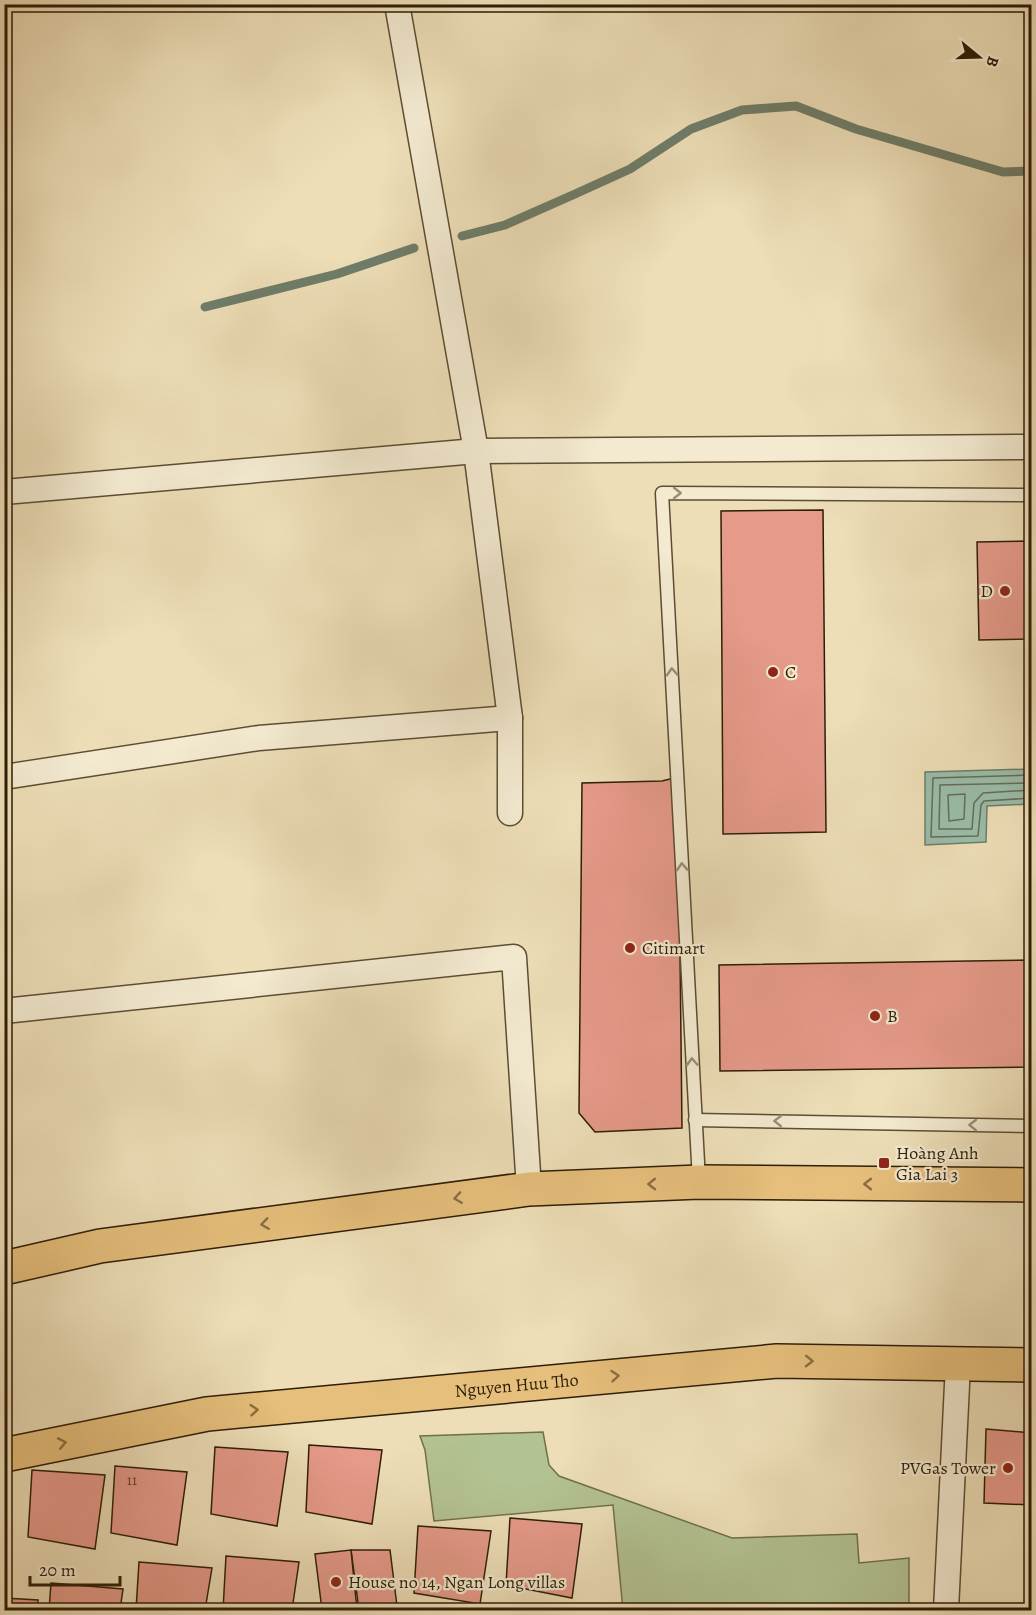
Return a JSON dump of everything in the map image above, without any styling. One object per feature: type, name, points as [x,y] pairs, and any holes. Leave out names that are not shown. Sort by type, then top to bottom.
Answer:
[{"type":"main road","points":[[4,1268],[100,1246],[529,1189],[699,1182],[1032,1185]]},
{"type":"main road","name":"Nguyen Huu Tho","points":[[4,1455],[219,1413],[777,1361],[1032,1365]]},
{"type":"street","points":[[397,4],[476,451],[510,718],[510,813]]},
{"type":"street","points":[[4,492],[476,451],[1032,447]]},
{"type":"street","points":[[4,777],[259,738],[510,718]]},
{"type":"street","points":[[4,1011],[514,957],[529,1189]]},
{"type":"street","points":[[946,1611],[958,1364]]},
{"type":"lane","points":[[699,1182],[662,493],[1032,495]]},
{"type":"lane","points":[[695,1120],[1032,1126]]},
{"type":"shaded area","points":[[543,1432],[549,1465],[559,1476],[732,1538],[857,1534],[859,1563],[909,1558],[909,1610],[623,1610],[613,1505],[434,1521],[425,1450],[420,1436]]},
{"type":"water","points":[[1031,769],[1031,804],[987,806],[986,842],[925,845],[925,772]]},
{"type":"building","name":"C","points":[[823,510],[826,832],[723,834],[721,511]]},
{"type":"building","name":"D","points":[[1032,541],[1032,639],[979,640],[977,542]]},
{"type":"building","name":"Citimart","points":[[678,777],[682,1128],[595,1132],[579,1113],[582,783],[662,781]]},
{"type":"building","name":"B","points":[[1032,960],[1032,1067],[720,1071],[719,965]]},
{"type":"building","name":"PVGas Tower","points":[[986,1429],[1032,1433],[1032,1505],[984,1503]]},
{"type":"building","points":[[309,1445],[382,1450],[372,1524],[306,1512]]},
{"type":"building","points":[[215,1447],[288,1452],[277,1526],[211,1514]]},
{"type":"building","points":[[115,1466],[187,1472],[177,1545],[111,1533]]},
{"type":"building","points":[[32,1470],[105,1475],[95,1549],[28,1537]]},
{"type":"building","points":[[510,1518],[582,1524],[572,1598],[506,1585]]},
{"type":"building","points":[[418,1526],[491,1531],[480,1604],[414,1593]]},
{"type":"building","points":[[351,1550],[390,1550],[397,1606],[359,1610]]},
{"type":"building","name":"House no 14, Ngan Long villas","points":[[351,1550],[357,1610],[322,1610],[315,1554]]},
{"type":"building","points":[[226,1556],[299,1562],[292,1610],[223,1610]]},
{"type":"building","points":[[139,1562],[212,1568],[205,1610],[136,1610]]},
{"type":"building","points":[[51,1583],[123,1589],[120,1610],[49,1610]]},
{"type":"building","points":[[4,1598],[38,1600],[37,1610],[4,1610]]},
{"type":"waterway","points":[[462,236],[505,225],[575,194],[630,169],[691,129],[742,110],[796,106],[856,129],[1003,172],[1032,171]]},
{"type":"waterway","points":[[205,307],[337,274],[414,248]]},
{"type":"place","name":"D","points":[[1005,591]]},
{"type":"place","name":"C","points":[[773,672]]},
{"type":"place","name":"Citimart","points":[[630,948]]},
{"type":"place","name":"B","points":[[875,1016]]},
{"type":"place","name":"Hoàng Anh Gia Lai 3","points":[[884,1163]]},
{"type":"place","name":"PVGas Tower","points":[[1008,1468]]},
{"type":"place","name":"House no 14, Ngan Long villas","points":[[336,1582]]}]
